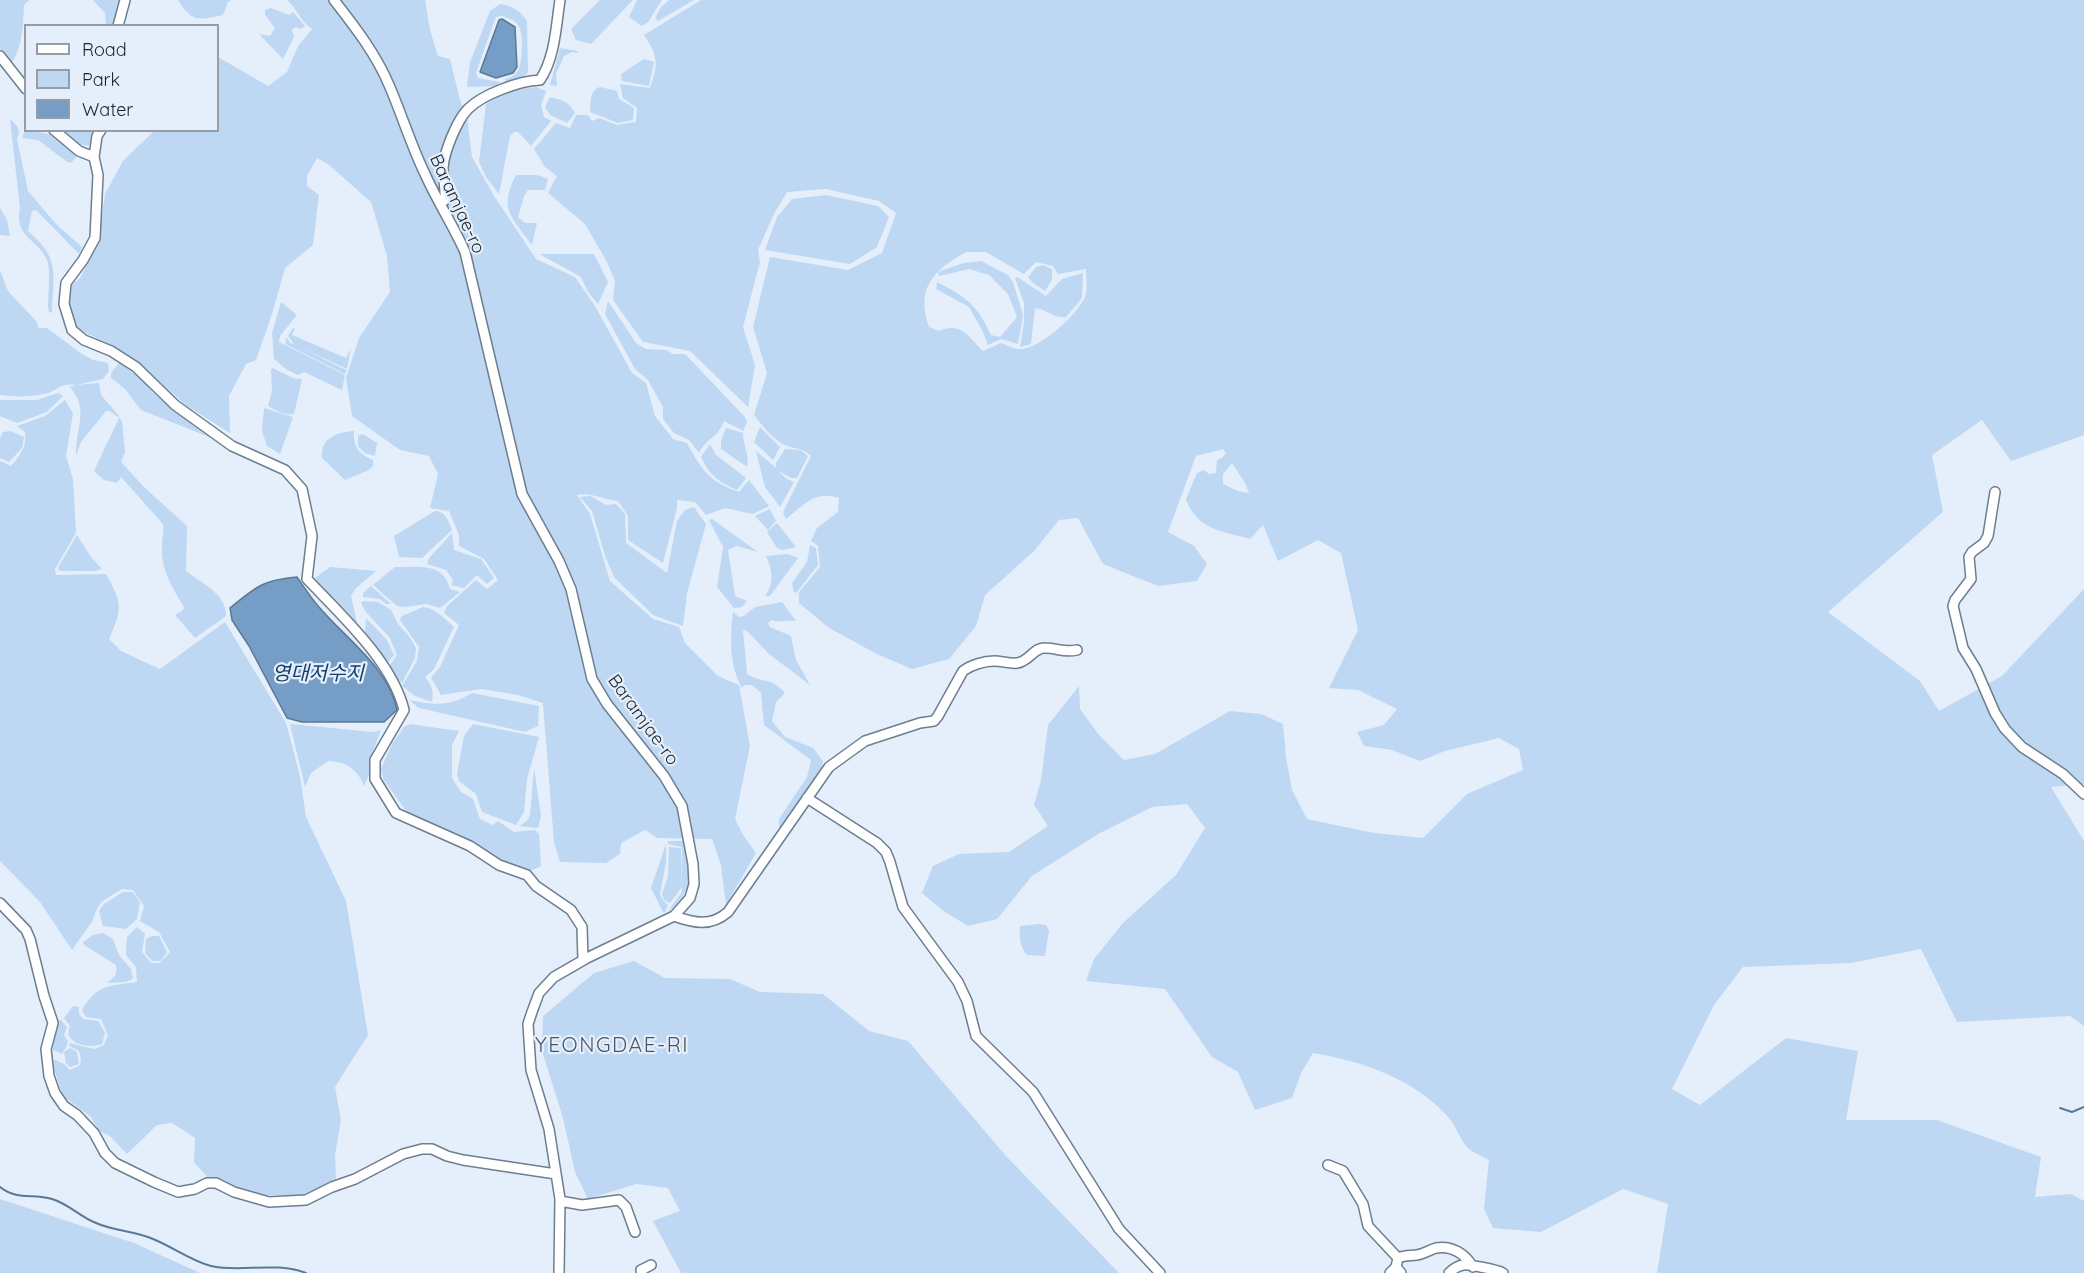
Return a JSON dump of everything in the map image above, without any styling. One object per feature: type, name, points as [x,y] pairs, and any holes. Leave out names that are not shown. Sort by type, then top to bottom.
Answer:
[{"type":"street","points":[[119,24],[125,0]]},
{"type":"street","name":"Baramjae-ro","points":[[334,0],[365,41],[389,83],[404,127],[426,177],[465,252],[522,494],[571,589],[592,679],[607,704],[664,776],[682,806],[693,864],[694,884],[690,898],[674,916],[583,960],[554,977],[539,993],[528,1024],[531,1070],[549,1129],[560,1201],[559,1273]]},
{"type":"street","points":[[441,203],[445,200],[443,168],[446,153],[466,110],[508,86],[540,80],[545,73],[555,36],[560,0]]},
{"type":"street","points":[[0,56],[24,86]]},
{"type":"street","points":[[56,132],[79,151],[94,157]]},
{"type":"street","points":[[100,132],[94,157],[98,175],[95,238],[83,260],[66,283],[64,304],[72,330],[84,340],[111,351],[136,367],[175,405],[232,446],[285,470],[302,489],[312,536],[307,579],[366,642],[400,695],[404,710],[375,760],[375,779],[396,813],[470,846],[499,865],[527,876],[571,910],[582,927],[583,960]]},
{"type":"street","points":[[1995,492],[1988,536],[1984,543],[1972,552],[1970,557],[1971,579],[1953,606],[1963,648],[1976,669],[2005,729],[2022,747],[2063,774],[2084,794]]},
{"type":"street","points":[[674,916],[692,923],[713,922],[728,912],[830,767],[865,741],[920,723],[934,721],[939,717],[963,670],[969,666],[995,661],[1018,663],[1032,655],[1037,649],[1044,647],[1065,652],[1077,650]]},
{"type":"street","points":[[807,798],[877,843],[885,852],[903,907],[958,982],[967,1001],[976,1036],[1034,1092],[1119,1229],[1160,1273]]},
{"type":"street","points":[[0,903],[26,930],[30,939],[53,1023],[46,1049],[48,1076],[64,1106],[94,1133],[105,1153],[115,1163],[178,1192],[195,1189],[207,1183],[216,1183],[234,1192],[269,1202],[306,1200],[332,1187],[356,1179],[403,1154],[422,1149],[432,1149],[458,1159],[556,1174]]},
{"type":"street","points":[[1328,1165],[1343,1171],[1364,1204],[1368,1226],[1396,1268],[1404,1255],[1419,1255],[1437,1248],[1450,1248],[1468,1259],[1473,1267]]},
{"type":"street","points":[[560,1201],[582,1205],[619,1200],[626,1207],[635,1232]]},
{"type":"street","points":[[642,1273],[641,1270],[651,1265]]},
{"type":"street","points":[[1449,1273],[1464,1265],[1487,1267],[1503,1273]]},
{"type":"green space","points":[[0,0],[29,0],[24,5],[20,43],[11,64],[0,48]]},
{"type":"green space","points":[[93,0],[120,0],[113,24],[106,24],[105,13]]},
{"type":"green space","points":[[178,0],[231,0],[223,15],[202,19],[188,13]]},
{"type":"green space","points":[[287,0],[425,0],[430,30],[438,56],[450,59],[460,100],[467,117],[472,157],[494,196],[536,259],[575,277],[595,306],[632,373],[646,383],[655,416],[673,439],[687,443],[702,467],[720,484],[739,492],[749,480],[769,506],[753,514],[725,508],[706,515],[695,502],[677,500],[663,563],[628,540],[628,516],[618,501],[577,495],[590,514],[610,581],[653,619],[679,627],[685,643],[718,676],[739,685],[750,746],[735,819],[756,853],[726,905],[721,865],[712,839],[657,838],[645,830],[621,843],[620,854],[606,863],[560,862],[554,843],[543,703],[518,695],[481,689],[441,695],[431,678],[440,667],[459,625],[444,613],[447,606],[476,580],[487,589],[498,580],[484,559],[459,546],[459,535],[449,511],[430,508],[438,474],[429,456],[400,450],[352,416],[346,378],[359,338],[390,292],[387,256],[371,202],[329,165],[317,158],[307,176],[307,186],[319,195],[313,245],[285,268],[256,360],[246,364],[229,396],[230,433],[187,406],[146,370],[115,347],[78,329],[69,307],[71,286],[80,278],[98,242],[105,194],[123,161],[153,132],[219,132],[219,58],[268,86],[287,72],[298,46],[312,29]]},
{"type":"green space","points":[[600,0],[633,0],[591,44],[576,40],[571,29]]},
{"type":"green space","points":[[637,0],[662,0],[648,22],[642,26],[629,17]]},
{"type":"green space","points":[[669,0],[694,0],[658,21],[655,18],[661,7]]},
{"type":"green space","points":[[701,0],[2084,0],[2084,435],[2011,461],[1982,420],[1932,455],[1943,512],[1828,612],[1920,681],[1939,711],[2002,676],[2084,589],[2084,784],[2051,787],[2084,841],[2084,1026],[2070,1016],[1957,1022],[1921,949],[1851,963],[1743,967],[1714,1005],[1672,1089],[1700,1105],[1786,1038],[1858,1051],[1846,1120],[1937,1120],[2041,1157],[2035,1197],[2071,1194],[2084,1201],[2084,1273],[1657,1273],[1668,1204],[1623,1189],[1541,1232],[1493,1228],[1484,1209],[1489,1160],[1466,1146],[1451,1121],[1435,1104],[1404,1082],[1387,1074],[1350,1061],[1313,1053],[1301,1073],[1292,1098],[1255,1110],[1238,1072],[1212,1057],[1165,989],[1086,981],[1094,959],[1123,923],[1176,875],[1205,828],[1187,804],[1152,807],[1098,834],[1032,876],[997,919],[968,926],[942,910],[922,893],[933,866],[959,854],[1009,852],[1048,826],[1034,805],[1041,780],[1048,725],[1079,686],[1080,709],[1099,735],[1124,760],[1155,754],[1230,711],[1261,714],[1283,724],[1292,790],[1307,819],[1374,833],[1423,838],[1467,794],[1523,770],[1519,749],[1499,738],[1445,751],[1420,761],[1392,750],[1364,746],[1357,732],[1384,725],[1397,709],[1358,690],[1329,688],[1358,630],[1341,553],[1318,540],[1278,561],[1263,525],[1250,539],[1212,528],[1197,517],[1186,499],[1197,473],[1204,470],[1209,474],[1216,473],[1217,460],[1226,453],[1223,449],[1196,456],[1168,532],[1194,546],[1207,564],[1197,581],[1158,586],[1103,564],[1078,518],[1059,520],[1034,551],[985,595],[976,626],[949,659],[912,669],[877,654],[829,628],[799,603],[799,592],[820,567],[818,546],[811,541],[817,528],[838,512],[839,498],[816,497],[786,519],[783,512],[811,456],[776,439],[754,415],[767,373],[753,327],[770,257],[848,270],[882,253],[896,213],[879,201],[826,189],[787,192],[758,250],[760,262],[743,327],[755,365],[748,407],[690,351],[643,342],[613,300],[615,281],[585,224],[548,193],[557,176],[545,167],[534,149],[556,123],[570,128],[576,115],[588,115],[592,121],[599,118],[617,125],[636,122],[637,108],[623,98],[620,84],[650,88],[656,61],[644,35]],"holes":[[[966,252],[986,252],[1024,274],[1036,262],[1053,266],[1058,274],[1086,269],[1085,297],[1066,322],[1037,344],[1019,349],[1001,343],[983,351],[959,329],[947,328],[939,331],[929,327],[925,313],[924,301],[930,282],[945,266]],[[1232,463],[1245,483],[1249,493],[1223,484],[1223,474]]]},
{"type":"green space","points":[[500,4],[515,9],[527,21],[528,72],[526,75],[505,83],[505,79],[514,75],[519,68],[522,41],[520,29],[515,22],[502,16],[496,17],[476,73],[478,78],[500,82],[497,86],[467,87],[470,62],[490,11]]},
{"type":"green space","points":[[271,8],[289,15],[293,12],[305,26],[292,30],[294,37],[283,59],[259,34],[270,36],[275,28],[265,15],[265,10]]},
{"type":"green space","points":[[560,48],[578,51],[564,56],[556,73],[557,86],[550,85]]},
{"type":"green space","points":[[644,59],[654,62],[649,86],[622,81],[621,74]]},
{"type":"green space","points":[[536,87],[546,91],[541,105],[544,117],[551,121],[531,146],[518,132],[510,136],[499,194],[486,177],[479,162],[486,104],[508,91]]},
{"type":"green space","points":[[600,87],[617,91],[619,99],[634,108],[633,120],[618,123],[590,112],[592,94]]},
{"type":"green space","points":[[550,97],[564,102],[575,113],[567,123],[550,115],[545,107]]},
{"type":"green space","points":[[10,119],[19,130],[17,139],[28,191],[56,224],[82,247],[79,254],[36,210],[32,211],[28,231],[46,250],[53,268],[52,313],[48,308],[47,260],[20,226]]},
{"type":"green space","points":[[24,132],[54,135],[77,156],[71,163],[38,140],[22,138]]},
{"type":"green space","points":[[63,132],[92,132],[90,145],[86,146],[72,140]]},
{"type":"green space","points":[[516,175],[537,175],[548,179],[545,190],[528,190],[518,217],[525,223],[537,223],[532,245],[513,220],[508,205],[508,197]]},
{"type":"green space","points":[[826,195],[878,206],[889,217],[877,247],[850,264],[765,250],[777,217],[792,199]]},
{"type":"green space","points":[[0,208],[7,220],[10,236],[0,235]]},
{"type":"green space","points":[[539,254],[594,254],[608,282],[598,304],[588,292],[581,277]]},
{"type":"green space","points":[[981,261],[1008,275],[1013,282],[1023,315],[1018,344],[1001,339],[988,345],[969,307],[936,289],[937,282],[970,302],[991,335],[1000,337],[1017,317],[1008,294],[989,275],[969,269],[939,276],[938,272],[964,263]]},
{"type":"green space","points":[[1043,265],[1052,269],[1052,280],[1045,291],[1028,277],[1036,267]]},
{"type":"green space","points":[[0,270],[8,291],[36,321],[39,328],[47,328],[93,360],[108,363],[109,371],[103,379],[62,386],[39,395],[0,395]]},
{"type":"green space","points":[[1083,273],[1082,298],[1066,317],[1058,317],[1035,308],[1031,344],[1020,347],[1024,303],[1015,278],[1017,277],[1046,296],[1062,279]]},
{"type":"green space","points":[[608,301],[636,343],[646,349],[685,354],[745,417],[747,422],[743,431],[724,421],[699,453],[689,440],[674,433],[663,419],[663,407],[648,380],[635,369],[605,314]]},
{"type":"green space","points":[[281,302],[297,315],[280,336],[279,342],[345,375],[342,390],[304,372],[298,375],[287,370],[274,359],[272,333]]},
{"type":"green space","points":[[295,328],[292,335],[346,358],[351,348],[347,369],[297,346],[346,370],[345,374],[287,345],[285,343],[287,337],[290,343],[294,344],[288,336]]},
{"type":"green space","points":[[119,363],[143,380],[151,391],[170,408],[210,435],[209,437],[141,410],[125,389],[111,378],[111,373]]},
{"type":"green space","points":[[273,368],[293,378],[302,379],[294,414],[277,411],[268,406],[272,390],[271,370]]},
{"type":"green space","points":[[99,383],[101,395],[120,417],[106,411],[81,442],[76,456],[80,412],[76,395],[70,387]]},
{"type":"green space","points":[[58,393],[63,396],[47,412],[17,423],[0,416],[0,400],[37,400]]},
{"type":"green space","points":[[65,400],[73,413],[66,456],[73,479],[76,533],[55,569],[56,575],[106,574],[119,606],[117,620],[109,639],[121,651],[160,669],[225,622],[286,723],[300,776],[306,817],[346,901],[368,1035],[335,1087],[341,1120],[335,1155],[336,1179],[303,1195],[265,1195],[209,1179],[194,1162],[195,1138],[172,1123],[157,1125],[127,1154],[110,1136],[99,1131],[91,1117],[63,1096],[55,1072],[53,1059],[70,1070],[80,1065],[79,1051],[69,1046],[70,1043],[94,1049],[104,1045],[108,1035],[101,1019],[86,1017],[82,1010],[93,995],[99,991],[111,986],[137,982],[136,967],[126,955],[127,937],[137,927],[145,934],[142,952],[151,963],[160,963],[170,952],[159,932],[140,921],[144,906],[133,890],[122,889],[101,902],[93,920],[72,950],[40,902],[0,861],[0,461],[11,466],[22,451],[25,432],[17,426],[45,416]]},
{"type":"green space","points":[[264,408],[293,417],[280,454],[267,446],[262,431]]},
{"type":"green space","points":[[119,418],[122,421],[125,452],[121,462],[144,487],[187,526],[186,571],[218,595],[225,608],[226,616],[195,638],[175,615],[184,607],[163,564],[163,524],[121,477],[117,483],[104,480],[94,471]]},
{"type":"green space","points":[[760,427],[780,447],[773,460],[754,442]]},
{"type":"green space","points":[[726,428],[743,433],[748,459],[747,467],[721,449],[721,441]]},
{"type":"green space","points":[[11,431],[24,437],[22,448],[9,462],[0,458],[0,438],[3,432]]},
{"type":"green space","points":[[354,431],[356,446],[364,455],[373,460],[373,466],[345,480],[322,458],[322,451],[331,437]]},
{"type":"green space","points":[[363,434],[377,443],[375,456],[365,453],[358,446],[358,436]]},
{"type":"green space","points":[[710,444],[715,454],[746,478],[737,490],[715,477],[704,464],[701,457]]},
{"type":"green space","points":[[785,449],[801,450],[808,456],[797,478],[791,478],[777,470],[794,482],[780,507],[765,487],[756,451],[776,468],[776,463]]},
{"type":"green space","points":[[591,496],[606,505],[616,504],[625,514],[626,543],[667,573],[677,521],[685,510],[694,507],[706,524],[687,593],[683,626],[653,615],[614,577],[605,556],[592,511],[580,497]]},
{"type":"green space","points":[[770,509],[776,521],[768,530],[755,516]]},
{"type":"green space","points":[[435,511],[444,515],[452,530],[422,558],[399,557],[394,536]]},
{"type":"green space","points":[[712,519],[758,552],[737,546],[728,550],[735,596],[747,601],[742,607],[734,608],[717,587],[723,547],[709,520]]},
{"type":"green space","points":[[777,523],[796,547],[783,550],[777,548],[767,532]]},
{"type":"green space","points":[[452,533],[454,550],[481,559],[494,578],[487,584],[477,575],[464,588],[451,585],[453,580],[446,570],[427,564],[429,558]]},
{"type":"green space","points":[[77,535],[102,569],[60,571],[58,568]]},
{"type":"green space","points":[[810,545],[816,548],[818,565],[796,593],[792,583],[807,562]]},
{"type":"green space","points":[[788,554],[798,558],[770,596],[765,596],[772,576],[766,556]]},
{"type":"green space","points":[[330,567],[376,571],[356,588],[351,596],[358,627],[318,585],[315,578]]},
{"type":"green space","points":[[395,567],[421,567],[436,570],[447,580],[450,589],[460,592],[440,608],[426,604],[397,606],[373,585]]},
{"type":"green space","points":[[371,586],[391,604],[386,604],[380,599],[363,597],[363,593]]},
{"type":"green space","points":[[363,601],[378,602],[391,610],[398,624],[416,648],[415,658],[402,683],[391,674],[388,668],[397,655],[390,638],[366,612],[361,603]]},
{"type":"green space","points":[[782,602],[796,621],[772,620],[768,623],[770,627],[791,636],[796,660],[810,685],[769,654],[747,631],[743,630],[747,674],[776,685],[785,693],[776,702],[772,721],[785,737],[813,748],[823,761],[821,770],[779,830],[779,819],[807,777],[811,760],[764,725],[761,693],[752,685],[744,685],[742,688],[735,670],[731,642],[733,612],[739,617],[744,616],[755,607]]},
{"type":"green space","points":[[423,607],[444,617],[454,627],[434,669],[425,677],[432,688],[432,702],[415,696],[402,686],[417,661],[419,647],[400,620],[402,616]]},
{"type":"green space","points":[[366,618],[387,640],[394,655],[388,662],[365,634]]},
{"type":"green space","points":[[472,693],[539,706],[538,726],[525,732],[419,708],[409,700],[442,704],[456,701]]},
{"type":"green space","points":[[290,724],[373,732],[381,730],[371,756],[369,775],[364,786],[350,767],[328,761],[311,773],[305,787]]},
{"type":"green space","points":[[410,724],[459,731],[452,745],[452,778],[461,792],[473,799],[480,819],[493,825],[498,821],[514,832],[535,830],[539,834],[541,866],[530,871],[499,860],[462,836],[409,815],[383,779],[381,769],[392,744],[404,727]]},
{"type":"green space","points":[[473,724],[539,737],[527,779],[524,812],[516,825],[482,812],[476,794],[459,781],[457,774],[464,736]]},
{"type":"green space","points":[[534,768],[541,816],[538,828],[519,826],[527,821],[530,815]]},
{"type":"green space","points":[[668,841],[683,841],[688,879],[683,895],[668,911],[682,892],[682,847],[668,844]]},
{"type":"green space","points":[[666,844],[666,863],[660,894],[668,905],[663,912],[651,888]]},
{"type":"green space","points":[[669,847],[681,848],[682,887],[670,903],[664,900],[662,894],[668,876]]},
{"type":"green space","points":[[123,892],[133,892],[140,902],[137,919],[126,929],[103,926],[99,911],[104,904]]},
{"type":"green space","points":[[1046,925],[1049,931],[1045,956],[1027,955],[1020,942],[1020,926]]},
{"type":"green space","points":[[103,933],[113,939],[119,955],[131,969],[133,979],[126,982],[107,983],[115,976],[116,965],[84,945],[83,942],[93,935]]},
{"type":"green space","points":[[159,936],[167,952],[161,961],[152,961],[145,953],[146,939]]},
{"type":"green space","points":[[634,961],[665,978],[730,979],[760,992],[823,994],[869,1031],[908,1041],[1006,1156],[1119,1273],[681,1273],[653,1221],[680,1211],[668,1188],[636,1184],[588,1199],[575,1172],[563,1118],[542,1051],[543,1016],[594,973]]},
{"type":"green space","points":[[73,1006],[79,1007],[79,1014],[83,1019],[98,1021],[105,1033],[102,1044],[91,1046],[73,1041],[68,1032],[70,1026],[64,1018]]},
{"type":"green space","points":[[61,1020],[67,1027],[64,1035],[68,1041],[62,1054],[53,1050],[57,1021]]},
{"type":"green space","points":[[70,1048],[77,1052],[79,1064],[70,1067],[66,1063],[64,1052]]},
{"type":"green space","points":[[0,1199],[134,1243],[200,1273],[0,1273]]},
{"type":"water","points":[[502,19],[515,27],[517,67],[513,73],[496,78],[480,72],[499,20]]},
{"type":"water","name":"영대저수지","points":[[297,577],[316,604],[365,654],[385,681],[397,710],[384,722],[302,722],[287,718],[249,646],[232,620],[230,608],[260,586],[275,580]]},
{"type":"waterway","points":[[2060,1108],[2072,1112],[2084,1107]]},
{"type":"waterway","points":[[0,1187],[13,1194],[45,1197],[58,1201],[96,1223],[146,1236],[211,1266],[222,1268],[270,1267],[306,1273]]},
{"type":"district","name":"YEONGDAE-RI","points":[[612,1046]]}]
